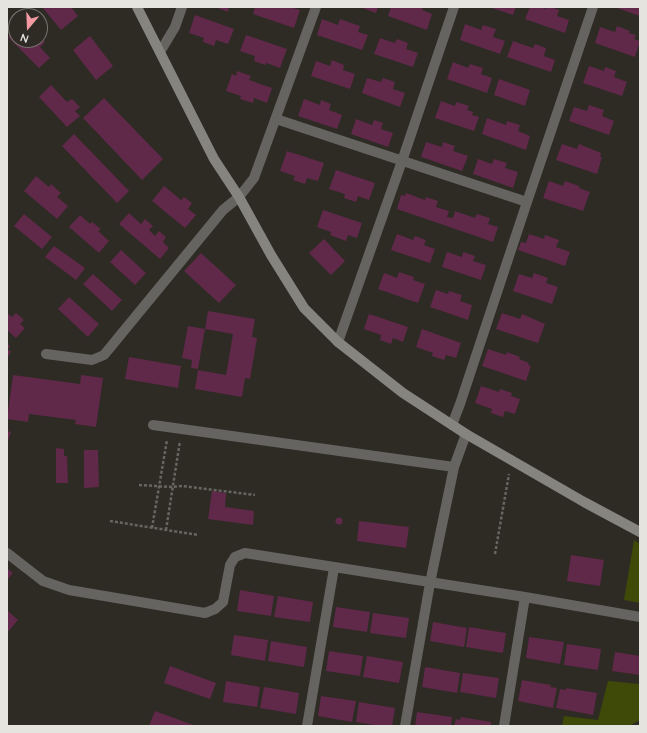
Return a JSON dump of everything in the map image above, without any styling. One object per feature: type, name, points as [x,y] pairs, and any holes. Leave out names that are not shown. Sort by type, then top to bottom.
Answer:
[{"type":"main road","points":[[137,7],[214,159],[239,197],[271,255],[304,308],[338,342],[403,393],[466,434],[584,502],[640,532]]},
{"type":"street","points":[[160,52],[175,27],[182,7]]},
{"type":"street","points":[[46,354],[92,360],[104,355],[222,210],[239,197],[254,178],[316,7]]},
{"type":"street","points":[[338,342],[454,7]]},
{"type":"street","points":[[452,425],[463,397],[593,7]]},
{"type":"street","points":[[276,119],[527,202]]},
{"type":"street","points":[[153,425],[454,467]]},
{"type":"street","points":[[405,726],[430,583],[454,467],[466,434]]},
{"type":"street","points":[[7,553],[43,581],[69,590],[205,613],[216,609],[223,602],[230,565],[235,557],[245,553],[525,597],[640,617]]},
{"type":"street","points":[[307,726],[334,568]]},
{"type":"street","points":[[504,726],[525,597]]},
{"type":"path","points":[[152,528],[165,448]]},
{"type":"path","points":[[166,530],[178,449]]},
{"type":"path","points":[[495,554],[512,460]]},
{"type":"path","points":[[139,485],[172,487],[182,486],[255,495]]},
{"type":"path","points":[[110,521],[198,535]]},
{"type":"green space","points":[[634,540],[640,544],[640,603],[624,600]]},
{"type":"green space","points":[[608,681],[640,684],[640,720],[629,726],[562,726],[564,716],[598,720]]},
{"type":"building","points":[[42,7],[71,7],[78,16],[61,30],[48,14],[48,8]]},
{"type":"building","points":[[215,7],[229,7],[228,12]]},
{"type":"building","points":[[255,7],[290,7],[300,10],[294,28],[253,14]]},
{"type":"building","points":[[360,7],[378,7],[376,13]]},
{"type":"building","points":[[391,7],[424,7],[422,10],[432,14],[427,30],[388,16]]},
{"type":"building","points":[[489,7],[516,7],[513,15]]},
{"type":"building","points":[[530,7],[540,7],[546,9],[547,7],[551,7],[559,10],[557,16],[569,20],[565,33],[525,19]]},
{"type":"building","points":[[614,7],[640,7],[640,16]]},
{"type":"building","points":[[195,15],[234,29],[228,44],[216,40],[214,46],[203,42],[204,38],[189,33]]},
{"type":"building","points":[[322,19],[338,25],[340,19],[360,26],[358,32],[368,35],[362,50],[317,35]]},
{"type":"building","points":[[465,24],[481,30],[483,25],[496,29],[493,37],[505,41],[500,54],[460,40]]},
{"type":"building","points":[[617,26],[630,31],[629,33],[636,35],[634,39],[640,41],[635,57],[595,43],[600,27],[615,32]]},
{"type":"building","points":[[246,35],[287,49],[280,68],[254,61],[255,56],[240,51]]},
{"type":"building","points":[[90,36],[113,66],[96,80],[73,50]]},
{"type":"building","points":[[380,38],[395,43],[397,39],[408,43],[406,49],[418,53],[413,67],[374,54]]},
{"type":"building","points":[[513,41],[533,48],[535,44],[546,48],[544,56],[555,60],[551,72],[507,57]]},
{"type":"building","points":[[19,48],[41,48],[50,58],[39,68]]},
{"type":"building","points":[[332,60],[344,65],[343,70],[355,74],[350,89],[311,76],[316,61],[330,66]]},
{"type":"building","points":[[453,62],[468,68],[470,64],[483,68],[481,74],[492,78],[487,93],[447,79]]},
{"type":"building","points":[[589,66],[604,71],[605,67],[616,71],[614,77],[627,82],[622,96],[583,83]]},
{"type":"building","points":[[237,71],[251,76],[249,80],[272,88],[267,103],[254,98],[253,103],[240,99],[241,96],[226,91],[232,74],[236,76]]},
{"type":"building","points":[[367,78],[381,82],[383,78],[395,82],[393,89],[405,93],[400,107],[362,93]]},
{"type":"building","points":[[499,79],[530,90],[525,106],[494,95]]},
{"type":"building","points":[[51,85],[67,102],[72,99],[80,107],[75,111],[80,116],[67,127],[39,97]]},
{"type":"building","points":[[104,98],[163,159],[142,180],[83,118]]},
{"type":"building","points":[[304,99],[320,105],[321,100],[331,104],[329,110],[342,115],[337,129],[298,116]]},
{"type":"building","points":[[441,101],[455,106],[456,102],[469,106],[467,110],[473,112],[472,115],[479,117],[474,131],[435,118]]},
{"type":"building","points":[[589,105],[604,110],[602,116],[614,121],[609,135],[569,121],[574,107],[587,111]]},
{"type":"building","points":[[487,118],[506,125],[507,121],[520,125],[518,131],[530,136],[526,150],[482,134]]},
{"type":"building","points":[[356,119],[372,125],[374,120],[383,123],[381,129],[393,133],[388,147],[351,134]]},
{"type":"building","points":[[74,134],[129,191],[117,203],[62,146]]},
{"type":"building","points":[[426,142],[442,147],[443,142],[455,146],[453,151],[468,156],[462,171],[421,157]]},
{"type":"building","points":[[562,144],[577,149],[579,144],[601,153],[600,157],[602,157],[597,174],[556,160]]},
{"type":"building","points":[[287,151],[324,163],[318,181],[307,178],[305,184],[293,180],[295,176],[280,171]]},
{"type":"building","points":[[478,159],[492,164],[494,159],[507,163],[505,168],[518,172],[513,188],[473,174]]},
{"type":"building","points":[[336,170],[375,183],[369,200],[358,196],[356,202],[344,198],[345,194],[329,189]]},
{"type":"building","points":[[36,176],[49,187],[51,184],[61,193],[57,197],[68,206],[57,219],[24,191]]},
{"type":"building","points":[[549,181],[563,186],[565,181],[590,192],[583,211],[543,198]]},
{"type":"building","points":[[164,186],[181,200],[184,197],[192,203],[188,209],[196,215],[185,228],[152,201]]},
{"type":"building","points":[[406,193],[425,200],[426,197],[438,201],[436,207],[449,211],[447,217],[453,218],[455,211],[475,218],[477,214],[490,218],[488,224],[498,227],[493,242],[397,209],[401,195],[405,196]]},
{"type":"building","points":[[323,210],[362,223],[357,238],[348,235],[346,241],[330,235],[331,232],[317,227]]},
{"type":"building","points":[[129,213],[141,224],[145,219],[153,226],[149,230],[155,236],[159,231],[166,237],[163,242],[169,248],[160,259],[119,224]]},
{"type":"building","points":[[24,214],[52,237],[42,249],[14,226]]},
{"type":"building","points":[[80,215],[90,224],[92,222],[101,229],[98,231],[109,241],[99,253],[69,227]]},
{"type":"building","points":[[397,234],[413,240],[415,236],[426,240],[424,245],[435,249],[430,263],[391,250]]},
{"type":"building","points":[[529,234],[544,239],[545,235],[559,240],[556,247],[570,252],[565,266],[518,250],[521,242],[526,243]]},
{"type":"building","points":[[324,239],[345,261],[331,275],[309,253]]},
{"type":"building","points":[[54,246],[85,268],[76,280],[45,257]]},
{"type":"building","points":[[121,250],[146,273],[135,285],[110,262]]},
{"type":"building","points":[[447,252],[462,257],[463,252],[475,256],[473,261],[486,265],[481,280],[442,267]]},
{"type":"building","points":[[201,253],[236,285],[219,303],[184,271]]},
{"type":"building","points":[[399,272],[414,277],[413,280],[425,284],[418,303],[378,289],[384,273],[397,278]]},
{"type":"building","points":[[534,273],[548,278],[546,283],[558,287],[552,304],[513,291],[519,274],[532,278]]},
{"type":"building","points":[[93,274],[122,300],[112,311],[83,284]]},
{"type":"building","points":[[436,290],[448,294],[449,291],[462,295],[460,301],[472,305],[468,320],[430,307]]},
{"type":"building","points":[[69,297],[99,324],[88,337],[58,309]]},
{"type":"building","points":[[208,311],[255,319],[252,337],[257,338],[250,379],[245,378],[242,397],[195,389],[198,370],[226,375],[233,334],[205,329]]},
{"type":"building","points":[[7,313],[12,317],[16,313],[24,320],[20,324],[25,328],[16,338],[7,330]]},
{"type":"building","points":[[502,313],[520,319],[522,314],[545,324],[538,343],[496,329]]},
{"type":"building","points":[[369,314],[408,327],[403,342],[393,338],[391,344],[380,340],[381,335],[364,329]]},
{"type":"building","points":[[188,326],[205,329],[198,369],[191,368],[192,360],[182,358]]},
{"type":"building","points":[[422,329],[461,343],[456,358],[446,355],[444,360],[432,356],[433,353],[416,347]]},
{"type":"building","points":[[7,344],[10,345],[8,350],[11,351],[7,359]]},
{"type":"building","points":[[488,349],[506,355],[507,352],[520,357],[519,359],[529,363],[528,365],[531,366],[526,381],[482,366]]},
{"type":"building","points":[[129,357],[181,366],[178,388],[125,379]]},
{"type":"building","points":[[13,375],[80,384],[81,375],[103,378],[96,427],[75,424],[76,420],[29,414],[28,422],[7,419]]},
{"type":"building","points":[[481,386],[499,392],[500,389],[512,393],[511,396],[520,399],[515,414],[505,411],[503,417],[491,413],[492,409],[475,403]]},
{"type":"building","points":[[7,431],[11,432],[7,444]]},
{"type":"building","points":[[56,448],[64,449],[64,456],[67,456],[68,483],[56,483]]},
{"type":"building","points":[[84,450],[98,450],[99,487],[84,488]]},
{"type":"building","points":[[212,491],[226,493],[225,507],[254,511],[253,525],[208,519]]},
{"type":"building","points":[[339,517],[342,518],[342,524],[339,525],[336,524],[335,521],[336,518]]},
{"type":"building","points":[[359,521],[409,527],[406,548],[357,541]]},
{"type":"building","points":[[571,555],[604,560],[600,586],[567,581]]},
{"type":"building","points":[[7,568],[13,573],[7,580]]},
{"type":"building","points":[[240,590],[274,596],[271,616],[237,611]]},
{"type":"building","points":[[278,596],[313,602],[310,622],[274,617]]},
{"type":"building","points":[[336,607],[370,612],[367,632],[333,627]]},
{"type":"building","points":[[7,610],[18,620],[7,633]]},
{"type":"building","points":[[373,613],[409,618],[406,638],[370,633]]},
{"type":"building","points":[[433,622],[467,628],[464,647],[430,641]]},
{"type":"building","points":[[469,627],[506,633],[503,653],[466,647]]},
{"type":"building","points":[[234,635],[268,640],[265,661],[231,655]]},
{"type":"building","points":[[529,637],[564,642],[560,664],[526,658]]},
{"type":"building","points":[[271,641],[307,647],[304,667],[268,661]]},
{"type":"building","points":[[567,644],[601,649],[598,670],[564,665]]},
{"type":"building","points":[[329,651],[363,656],[360,676],[326,671]]},
{"type":"building","points":[[615,652],[640,656],[640,675],[612,671]]},
{"type":"building","points":[[367,656],[403,662],[399,683],[363,677]]},
{"type":"building","points":[[170,666],[216,683],[210,699],[164,683]]},
{"type":"building","points":[[425,667],[460,673],[457,693],[422,687]]},
{"type":"building","points":[[463,673],[499,678],[496,698],[460,692]]},
{"type":"building","points":[[522,680],[551,685],[550,687],[557,688],[553,708],[518,701]]},
{"type":"building","points":[[226,681],[260,687],[257,707],[223,702]]},
{"type":"building","points":[[264,687],[299,693],[296,714],[260,708]]},
{"type":"building","points":[[566,688],[597,693],[593,715],[556,708],[560,689],[566,690]]},
{"type":"building","points":[[321,696],[356,701],[352,722],[318,716]]},
{"type":"building","points":[[359,702],[395,708],[392,726],[380,726],[356,722]]},
{"type":"building","points":[[155,711],[196,726],[149,726]]},
{"type":"building","points":[[417,712],[452,717],[451,726],[415,726]]},
{"type":"building","points":[[461,717],[491,722],[491,726],[454,726],[456,719],[460,720]]}]
